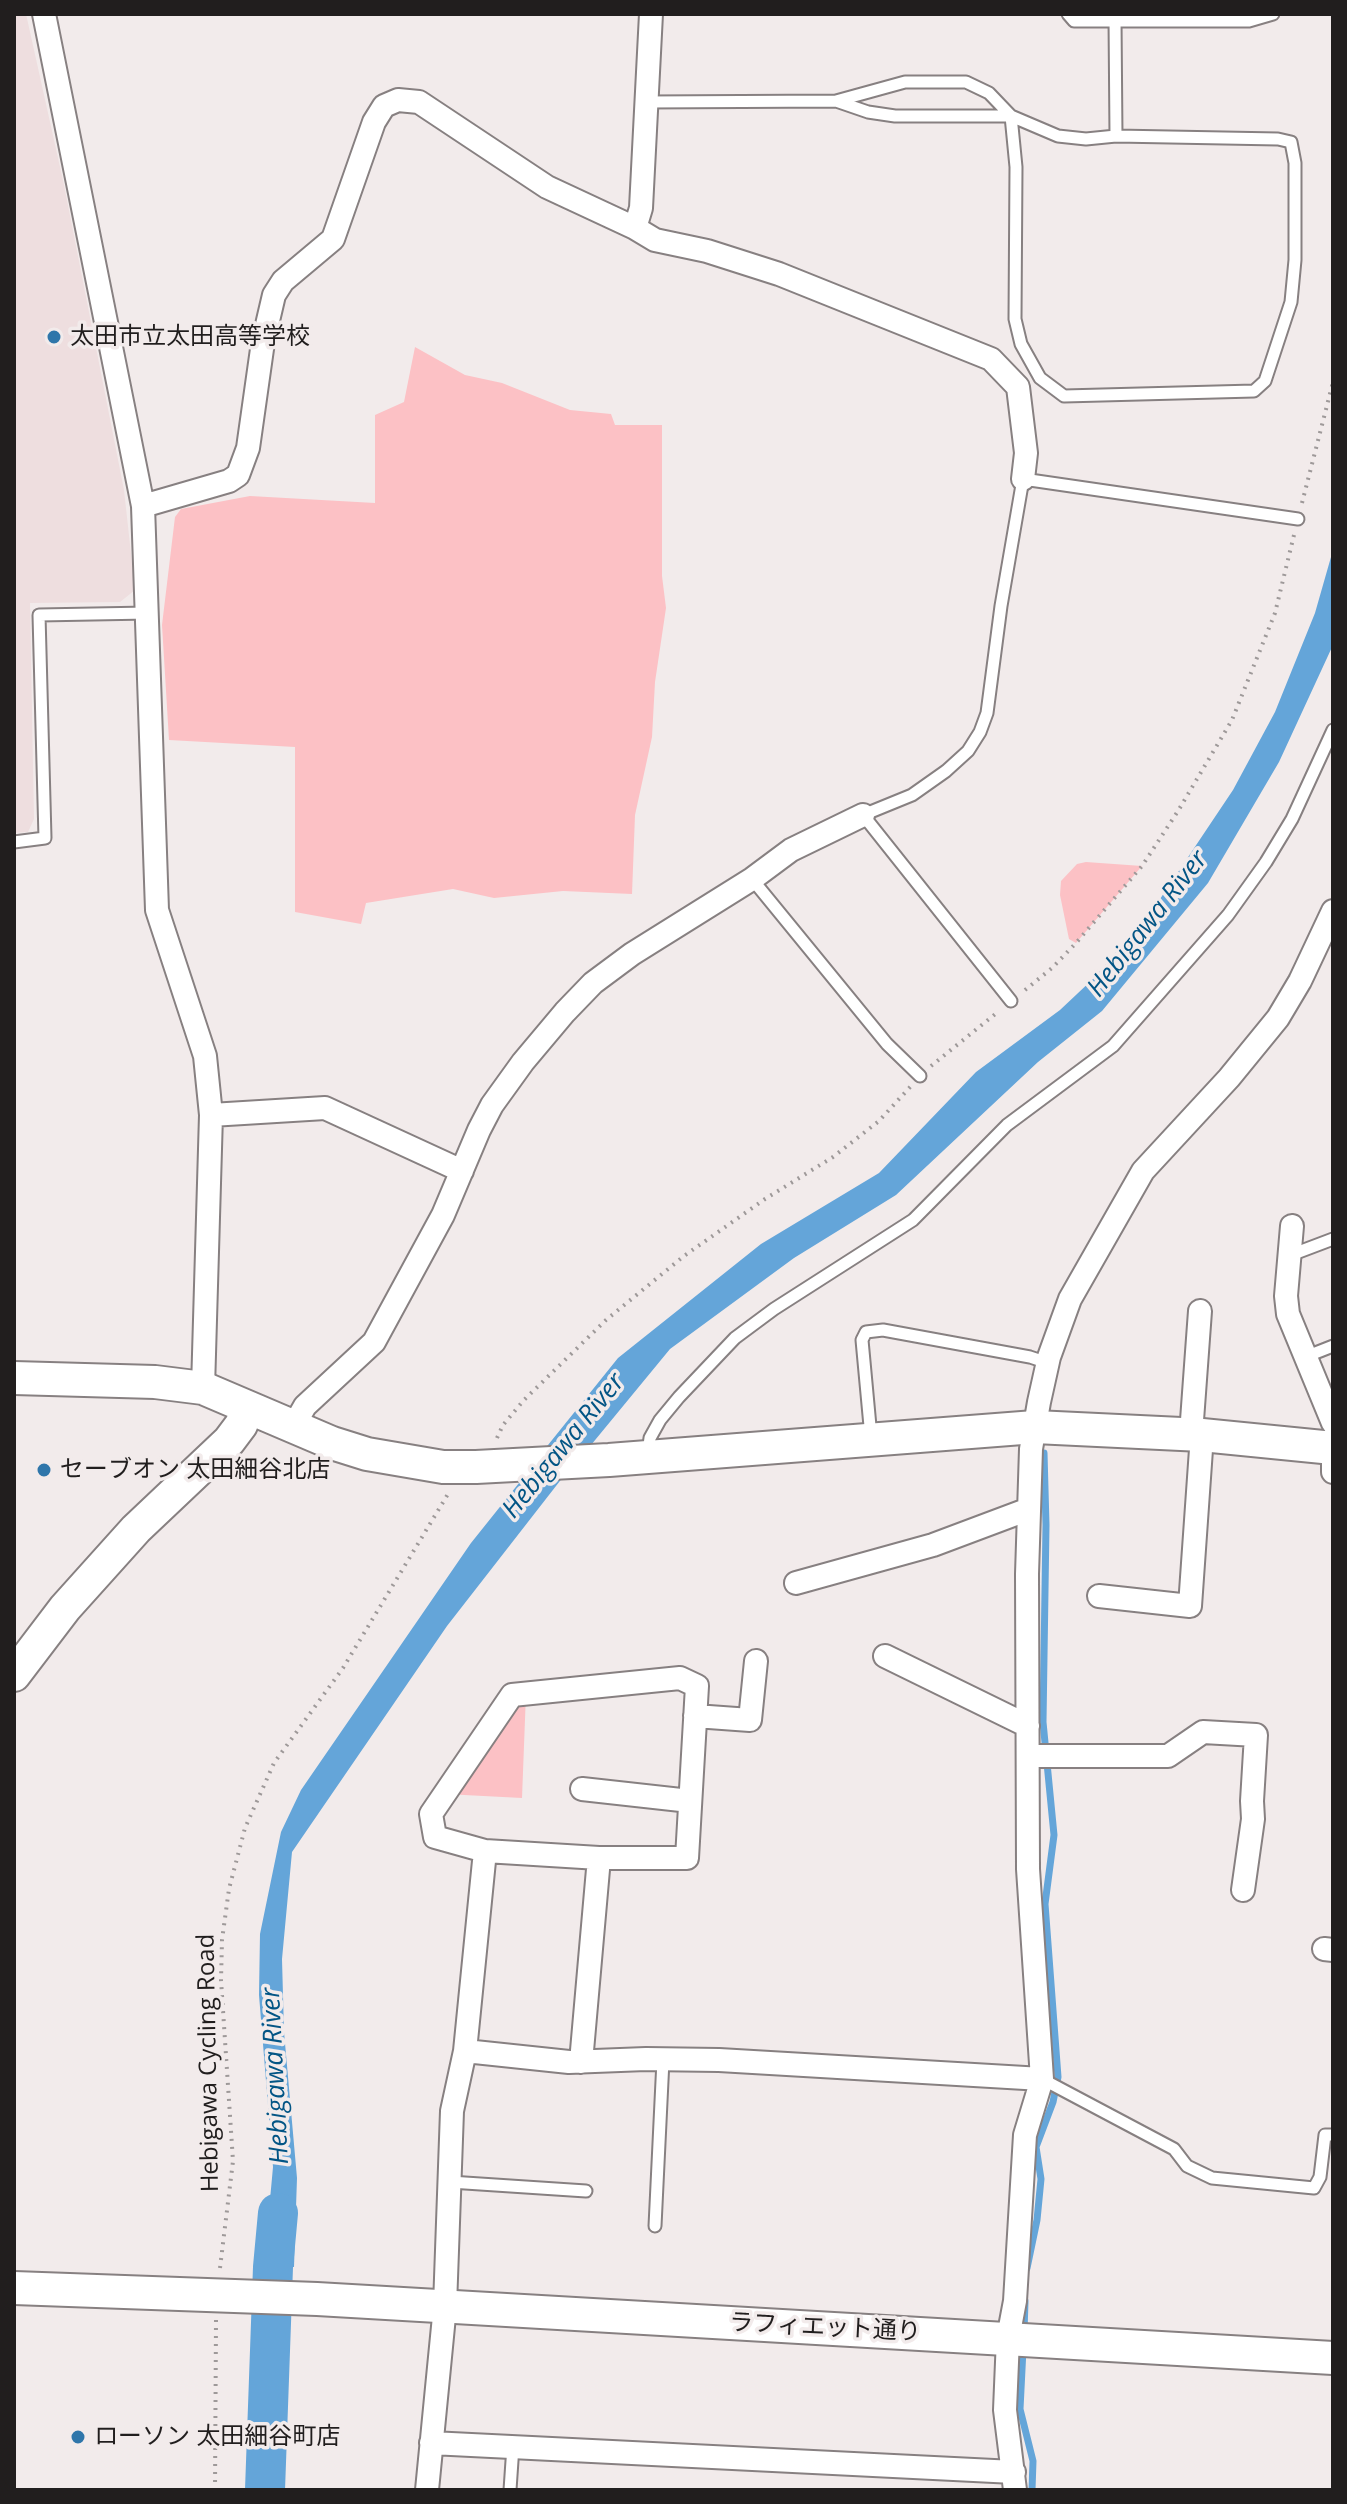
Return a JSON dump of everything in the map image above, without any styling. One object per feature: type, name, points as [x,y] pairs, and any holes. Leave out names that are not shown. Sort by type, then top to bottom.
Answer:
[{"type":"street","points":[[44,14],[143,506],[157,910],[205,1056],[211,1115],[203,1388]]},
{"type":"street","points":[[635,228],[641,208],[651,14]]},
{"type":"street","points":[[143,506],[229,481],[238,475],[248,448],[263,342],[274,295],[283,281],[333,239],[374,122],[384,106],[398,100],[419,102],[547,187],[655,240],[707,251],[779,274],[991,359],[1018,387],[1026,453],[1023,479]]},
{"type":"street","points":[[293,1427],[305,1406],[374,1342],[443,1215],[492,1105],[523,1062],[593,983],[791,850],[863,815]]},
{"type":"street","points":[[431,2443],[1015,2481],[1005,2410],[1008,2338],[1015,2301],[1025,2135],[1042,2079],[1028,1869],[1029,1509],[1035,1427],[1048,1363],[1081,1276],[1143,1171],[1229,1078],[1278,1018],[1300,981],[1333,911]]},
{"type":"street","points":[[211,1115],[325,1108],[462,1171]]},
{"type":"street","points":[[1292,1226],[1288,1253],[1288,1314],[1333,1423]]},
{"type":"street","points":[[1099,1596],[1190,1606],[1200,1311]]},
{"type":"street","points":[[14,1378],[155,1382],[203,1388],[293,1427],[367,1454],[443,1467],[609,1460],[1035,1427],[1196,1435],[1333,1448]]},
{"type":"street","points":[[14,1675],[65,1608],[136,1529],[229,1441],[241,1425],[248,1408]]},
{"type":"street","points":[[1333,1439],[1333,1472]]},
{"type":"street","points":[[796,1583],[933,1545],[1029,1509]]},
{"type":"street","points":[[885,1656],[1028,1726]]},
{"type":"street","points":[[695,1716],[750,1720],[756,1661]]},
{"type":"street","points":[[680,1678],[697,1686],[690,1801],[687,1858],[599,1858],[485,1851],[435,1837],[431,1814],[512,1695],[680,1678]]},
{"type":"street","points":[[1028,1756],[1168,1756],[1203,1732],[1256,1735],[1253,1819],[1243,1890]]},
{"type":"street","points":[[582,1789],[690,1801]]},
{"type":"street","points":[[427,2490],[445,2306],[452,2111],[465,2051],[485,1851]]},
{"type":"street","points":[[581,2062],[599,1858]]},
{"type":"street","points":[[465,2051],[581,2062],[719,2060],[1042,2079]]},
{"type":"street","points":[[14,2288],[221,2296]]},
{"type":"street","name":"ラフィエット通り","points":[[221,2296],[445,2306],[1333,2358]]},
{"type":"lane","points":[[1068,14],[1074,21],[1249,21],[1273,14]]},
{"type":"lane","points":[[1115,19],[1116,136]]},
{"type":"lane","points":[[647,102],[836,101],[905,82],[966,82],[989,93],[1011,116],[1016,167],[1015,319],[1021,344],[1040,378],[1064,396],[1254,391],[1265,381],[1291,302],[1295,260],[1295,163],[1291,142],[1278,139],[1116,136],[1086,139],[1058,136],[1011,116],[895,116],[868,112],[836,101]]},
{"type":"lane","points":[[1011,1001],[863,815],[912,795],[946,771],[968,751],[980,732],[987,713],[1001,606],[1023,479],[1298,519]]},
{"type":"lane","points":[[14,842],[45,838],[39,615],[148,613]]},
{"type":"lane","points":[[647,1457],[650,1438],[660,1420],[735,1338],[785,1301],[913,1220],[1007,1125],[1113,1046],[1228,915],[1266,862],[1292,819],[1333,730]]},
{"type":"lane","points":[[752,879],[887,1044],[920,1076]]},
{"type":"lane","points":[[1288,1253],[1333,1239]]},
{"type":"lane","points":[[871,1438],[862,1340],[866,1332],[883,1330],[1048,1363]]},
{"type":"lane","points":[[1305,1357],[1333,1346]]},
{"type":"lane","points":[[655,2226],[663,2060]]},
{"type":"lane","points":[[1042,2079],[1174,2149],[1187,2166],[1212,2178],[1314,2188],[1320,2177],[1325,2135],[1333,2135]]},
{"type":"lane","points":[[450,2182],[586,2191]]},
{"type":"lane","points":[[510,2490],[513,2446]]},
{"type":"path","name":"Hebigawa Cycling Road","points":[[215,2490],[221,2296],[233,2161],[221,1980],[222,1940],[229,1889],[245,1828],[274,1763],[343,1668],[448,1495]]},
{"type":"shaded area","name":"太田市立太田高等学校","points":[[14,14],[26,14],[64,185],[124,490],[135,590],[120,602],[30,603],[34,819],[28,832],[14,833]]},
{"type":"shaded area","points":[[415,347],[465,375],[502,383],[570,410],[611,414],[615,425],[662,425],[662,576],[666,608],[655,682],[652,737],[635,815],[632,894],[563,891],[494,898],[453,889],[366,903],[361,924],[295,912],[295,747],[169,740],[162,625],[175,517],[181,509],[250,496],[375,503],[375,415],[404,402]]},
{"type":"shaded area","points":[[1077,864],[1142,866],[1076,943],[1069,939],[1060,895],[1061,881]]},
{"type":"shaded area","points":[[526,1693],[522,1798],[445,1794]]},
{"type":"water","points":[[1333,550],[1333,645],[1279,762],[1208,883],[1102,1011],[1038,1062],[896,1195],[794,1258],[670,1349],[591,1445],[544,1450],[618,1358],[761,1244],[879,1173],[976,1072],[1060,1010],[1094,978],[1154,908],[1233,790],[1275,712],[1315,613]]},
{"type":"water","points":[[563,1477],[447,1626],[292,1852],[282,1959],[284,2032],[297,2178],[294,2267],[264,2265],[273,2167],[259,1995],[260,1934],[281,1832],[301,1790],[471,1543],[523,1478]]},
{"type":"water","points":[[259,2328],[287,2330],[278,2490],[255,2490]]},
{"type":"waterway","points":[[1027,2268],[1037,2220],[1041,2179],[1036,2147],[1053,2102],[1058,2077],[1045,1904],[1054,1835],[1043,1722],[1044,1453]]},
{"type":"waterway","name":"Hebigawa River","points":[[265,2490],[273,2267],[278,2213]]},
{"type":"waterway","points":[[1024,2332],[1025,2301]]},
{"type":"waterway","points":[[1023,2349],[1020,2409],[1033,2461],[1032,2490]]},
{"type":"place","name":"太田市立太田高等学校","points":[[54,337]]},
{"type":"place","name":"セーブオン 太田細谷北店","points":[[44,1470]]},
{"type":"place","name":"ローソン 太田細谷町店","points":[[78,2437]]}]
